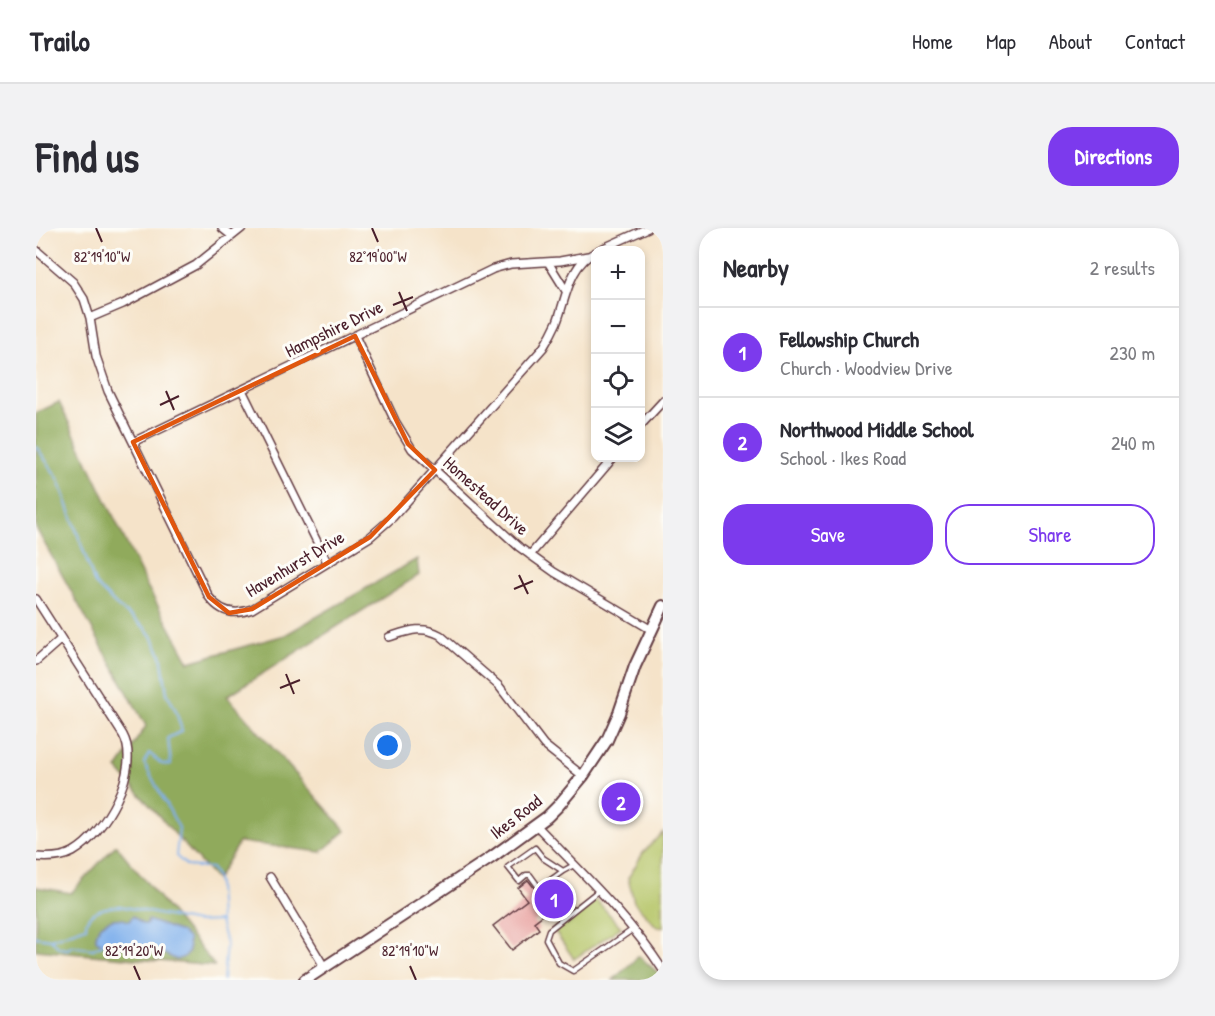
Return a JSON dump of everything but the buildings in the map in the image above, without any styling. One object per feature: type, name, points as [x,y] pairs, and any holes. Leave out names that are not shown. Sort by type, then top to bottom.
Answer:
[{"type":"street","points":[[222,228],[232,236]]},
{"type":"street","points":[[90,318],[123,304],[183,272],[206,258],[242,228]]},
{"type":"street","name":"Havenhurst Drive","points":[[608,246],[648,228]]},
{"type":"street","name":"Havenhurst Drive","points":[[36,249],[73,282],[84,299],[101,374],[133,442],[209,597],[223,610],[234,613],[252,609],[382,528],[543,348],[556,324],[571,280],[591,254]]},
{"type":"street","name":"Hampshire Drive","points":[[133,442],[493,269],[511,264],[548,262],[588,256]]},
{"type":"street","points":[[548,262],[566,291]]},
{"type":"street","name":"Homestead Drive","points":[[355,336],[408,444],[503,533],[530,555],[554,572],[650,629]]},
{"type":"street","points":[[242,390],[327,562]]},
{"type":"street","points":[[645,421],[663,401]]},
{"type":"street","points":[[530,555],[610,462]]},
{"type":"street","points":[[36,599],[123,735],[129,758],[120,792],[112,809],[94,834],[84,844],[68,854],[36,857]]},
{"type":"street","name":"Ikes Road","points":[[305,980],[492,857],[558,806],[583,776],[613,729],[650,629],[663,606]]},
{"type":"street","points":[[389,636],[420,628],[440,635],[499,686],[544,745],[583,776]]},
{"type":"street","points":[[36,661],[61,639]]},
{"type":"street","points":[[536,825],[633,929],[663,970]]},
{"type":"street","points":[[270,877],[326,968]]},
{"type":"lane","points":[[563,872],[543,858],[535,848],[508,867],[519,881],[526,875],[530,876],[541,887],[575,865]]},
{"type":"lane","points":[[598,890],[549,930],[546,939],[559,963],[573,971],[633,929]]},
{"type":"highlighted area","points":[[355,336],[408,444],[435,470],[370,537],[252,609],[229,613],[209,597],[133,442]]},
{"type":"green space","points":[[59,402],[146,584],[189,662],[285,635],[417,559],[419,575],[227,696],[346,831],[321,852],[239,842],[216,880],[117,769],[146,726],[36,528],[36,413]]},
{"type":"green space","points":[[663,832],[663,927],[657,927],[634,902],[628,878],[643,853]]},
{"type":"green space","points":[[116,845],[215,966],[36,950],[36,887],[71,893]]},
{"type":"green space","points":[[596,900],[621,927],[574,959],[553,929]]},
{"type":"green space","points":[[639,956],[663,977],[663,980],[613,980]]},
{"type":"water","points":[[133,916],[142,924],[147,924],[148,920],[181,932],[188,938],[189,951],[186,956],[177,960],[145,947],[112,947],[96,940],[99,929],[106,922],[112,919],[129,921]]},
{"type":"waterway","points":[[36,446],[59,480],[95,584],[116,605],[144,627],[153,638],[161,655],[167,693],[182,731],[168,738],[171,765],[162,764],[149,753],[144,763],[179,828],[176,856],[187,866],[211,868],[216,876],[220,921],[226,944],[223,980]]},
{"type":"waterway","points":[[36,937],[51,939],[86,927],[93,913],[120,906],[196,922],[220,921]]},
{"type":"waterway","points":[[51,939],[59,948],[68,949],[72,946],[93,949],[103,944]]},
{"type":"place","name":"Northwood Middle School","points":[[621,802]]},
{"type":"place","name":"Fellowship Church","points":[[554,899]]}]
